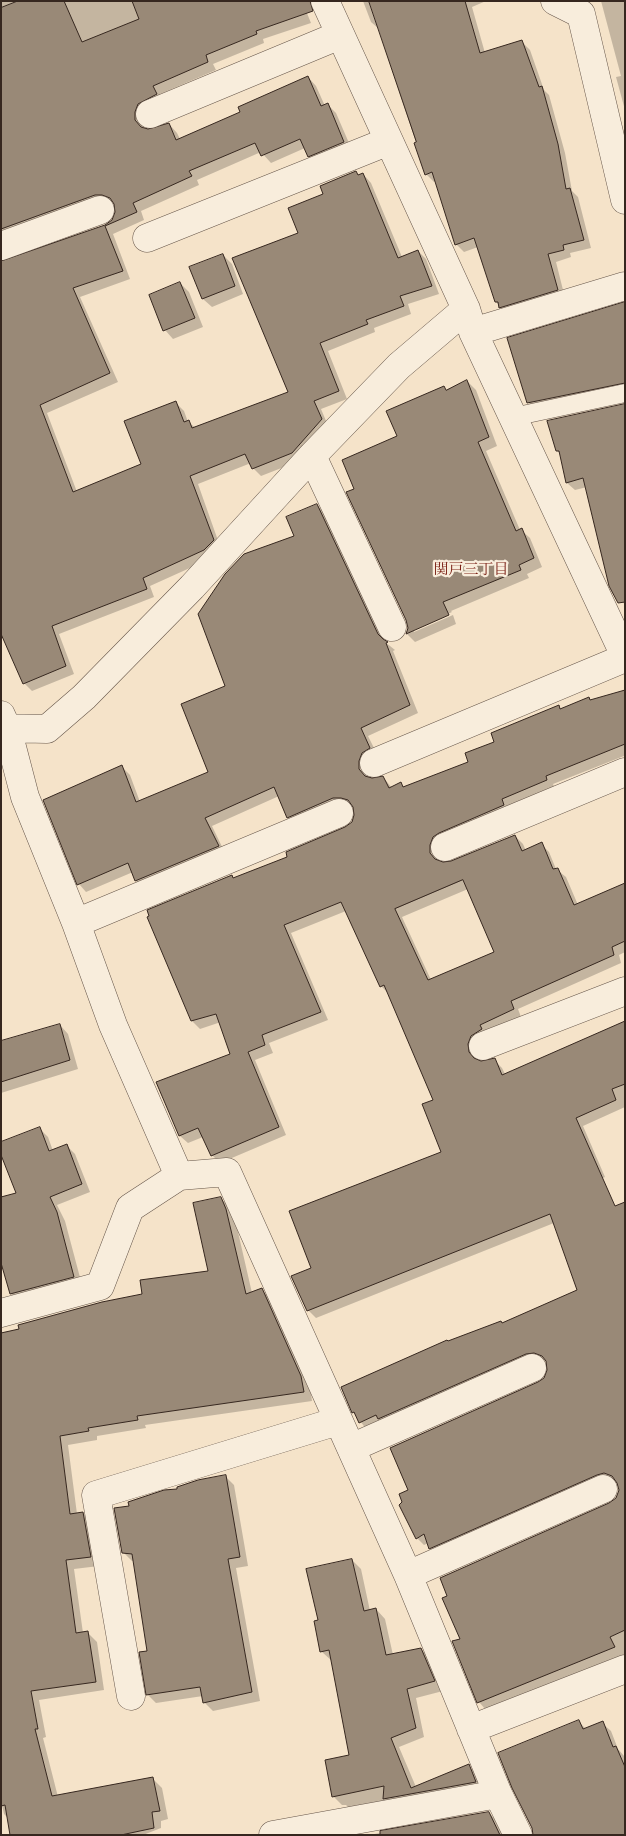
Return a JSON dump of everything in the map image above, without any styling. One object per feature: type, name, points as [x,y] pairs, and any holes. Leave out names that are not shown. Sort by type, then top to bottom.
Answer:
[{"type":"street","points":[[325,1],[513,417],[625,657],[374,763]]},
{"type":"street","points":[[555,1],[581,14],[625,200]]},
{"type":"street","points":[[150,114],[340,35]]},
{"type":"street","points":[[148,238],[389,141]]},
{"type":"street","points":[[1,246],[100,210]]},
{"type":"street","points":[[179,1176],[113,1025],[76,923],[25,797],[3,724],[47,729],[84,697],[192,587],[312,456],[399,366],[469,320],[625,286]]},
{"type":"street","points":[[312,456],[392,627]]},
{"type":"street","points":[[445,847],[625,772]]},
{"type":"street","points":[[76,923],[339,813]]},
{"type":"street","points":[[483,1046],[625,992]]},
{"type":"street","points":[[1,1313],[100,1286],[130,1208],[179,1176],[227,1172],[408,1575],[498,1794],[518,1835]]},
{"type":"street","points":[[351,1448],[532,1368]]},
{"type":"street","points":[[131,1696],[96,1495],[338,1420]]},
{"type":"street","points":[[408,1575],[603,1489]]},
{"type":"street","points":[[471,1729],[625,1669]]},
{"type":"street","points":[[273,1835],[498,1794]]},
{"type":"lane","points":[[513,417],[625,393]]},
{"type":"building","points":[[18,1],[64,1],[82,42],[139,19],[132,1],[310,1],[313,11],[256,31],[257,34],[206,55],[208,62],[153,86],[157,94],[138,104],[135,120],[141,127],[148,129],[169,123],[176,140],[240,112],[238,107],[308,76],[321,106],[328,103],[344,142],[308,157],[300,139],[261,156],[255,143],[189,171],[192,176],[133,203],[137,212],[105,226],[123,271],[73,288],[110,373],[40,405],[73,492],[141,464],[124,421],[176,401],[184,422],[189,420],[192,428],[288,392],[232,258],[298,233],[288,208],[323,194],[320,186],[356,171],[358,175],[363,173],[398,258],[418,250],[432,286],[400,296],[404,306],[366,320],[368,324],[320,343],[339,391],[314,401],[322,419],[292,453],[252,469],[245,454],[190,476],[214,540],[204,550],[143,578],[147,589],[52,626],[66,666],[23,684],[1,634],[1,261],[105,225],[112,220],[115,212],[114,204],[110,198],[95,195],[1,229],[1,8]]},
{"type":"building","points":[[369,1],[465,1],[480,53],[522,40],[539,87],[542,86],[558,144],[566,189],[570,188],[584,240],[563,245],[564,250],[548,254],[558,290],[499,308],[498,302],[495,302],[474,238],[455,245],[432,172],[425,175],[414,143],[416,142]]},
{"type":"building","points":[[223,254],[235,286],[202,299],[189,267]]},
{"type":"building","points":[[180,282],[195,318],[163,331],[149,295]]},
{"type":"building","points":[[625,302],[625,383],[527,403],[507,338]]},
{"type":"building","points":[[467,380],[489,437],[478,442],[516,531],[522,528],[534,558],[519,565],[521,570],[443,602],[449,615],[406,634],[408,628],[406,620],[346,492],[354,489],[342,460],[397,436],[386,411],[444,386],[446,390]]},
{"type":"building","points":[[625,404],[625,602],[618,603],[609,586],[583,478],[566,483],[559,451],[556,451],[547,421]]},
{"type":"building","points":[[317,504],[378,634],[388,642],[386,643],[410,705],[361,728],[370,748],[362,753],[359,761],[359,769],[365,776],[372,778],[383,776],[389,788],[401,782],[403,787],[468,762],[465,753],[494,742],[491,733],[559,705],[560,709],[589,697],[590,700],[625,690],[625,744],[546,776],[547,780],[502,799],[504,805],[439,833],[433,837],[430,845],[430,853],[435,859],[443,862],[451,861],[515,835],[522,851],[542,842],[553,869],[558,868],[574,905],[625,883],[625,941],[612,947],[614,955],[511,1001],[514,1009],[480,1025],[482,1029],[471,1036],[468,1044],[469,1052],[474,1058],[481,1061],[495,1058],[502,1075],[625,1021],[625,1084],[612,1089],[616,1100],[576,1118],[615,1206],[625,1202],[625,1630],[610,1637],[615,1647],[477,1703],[452,1641],[460,1639],[442,1598],[447,1596],[440,1578],[609,1503],[616,1498],[619,1490],[617,1483],[612,1476],[604,1473],[597,1475],[429,1549],[424,1534],[416,1539],[399,1505],[402,1502],[399,1494],[408,1490],[390,1448],[538,1382],[544,1378],[547,1370],[546,1361],[542,1356],[534,1353],[526,1354],[378,1419],[376,1415],[359,1423],[354,1412],[352,1413],[341,1387],[447,1340],[501,1321],[502,1323],[577,1290],[550,1214],[307,1311],[291,1276],[311,1268],[289,1211],[441,1152],[422,1104],[433,1100],[384,985],[380,987],[341,902],[284,925],[321,1012],[262,1035],[265,1045],[248,1052],[279,1127],[211,1156],[198,1128],[179,1136],[156,1082],[230,1054],[216,1014],[191,1021],[147,917],[149,916],[147,910],[232,875],[233,878],[287,857],[286,852],[345,827],[352,822],[354,815],[353,807],[348,800],[333,798],[287,818],[274,787],[205,818],[219,846],[135,881],[128,863],[77,885],[43,800],[122,765],[136,802],[208,772],[181,704],[225,686],[198,614],[225,574],[244,554],[294,536],[286,517]],"holes":[[[463,880],[494,952],[428,980],[395,909]]]},
{"type":"building","points":[[60,1024],[70,1060],[1,1082],[1,1041]]},
{"type":"building","points":[[40,1127],[49,1151],[67,1144],[82,1184],[50,1197],[57,1212],[74,1277],[10,1294],[1,1263],[1,1197],[16,1193],[1,1155],[1,1142]]},
{"type":"building","points":[[221,1197],[226,1209],[246,1294],[262,1288],[301,1376],[304,1392],[137,1416],[138,1420],[88,1428],[89,1431],[60,1436],[70,1514],[83,1512],[91,1557],[66,1560],[76,1633],[88,1631],[96,1682],[31,1691],[38,1729],[35,1729],[52,1796],[153,1777],[160,1811],[152,1812],[154,1828],[121,1835],[10,1835],[5,1805],[1,1806],[1,1333],[19,1329],[18,1325],[102,1302],[142,1294],[140,1280],[208,1271],[193,1203]]},
{"type":"building","points":[[226,1475],[240,1557],[228,1559],[252,1692],[203,1703],[200,1687],[146,1695],[139,1652],[147,1651],[132,1554],[122,1553],[114,1508],[129,1506],[128,1502],[164,1490],[177,1489],[177,1487],[198,1480]]},
{"type":"building","points":[[352,1559],[364,1611],[376,1608],[386,1655],[421,1648],[435,1681],[407,1689],[416,1728],[391,1738],[411,1788],[469,1764],[476,1782],[383,1799],[384,1786],[332,1797],[325,1760],[349,1755],[329,1650],[320,1652],[314,1621],[318,1620],[306,1569]]},
{"type":"building","points":[[579,1720],[583,1729],[603,1721],[613,1747],[616,1746],[625,1767],[625,1835],[533,1835],[532,1828],[512,1788],[498,1753]]},
{"type":"building","points":[[489,1812],[500,1835],[380,1835],[380,1831]]},
{"type":"district","name":"関戸三丁目","points":[[471,570]]}]
